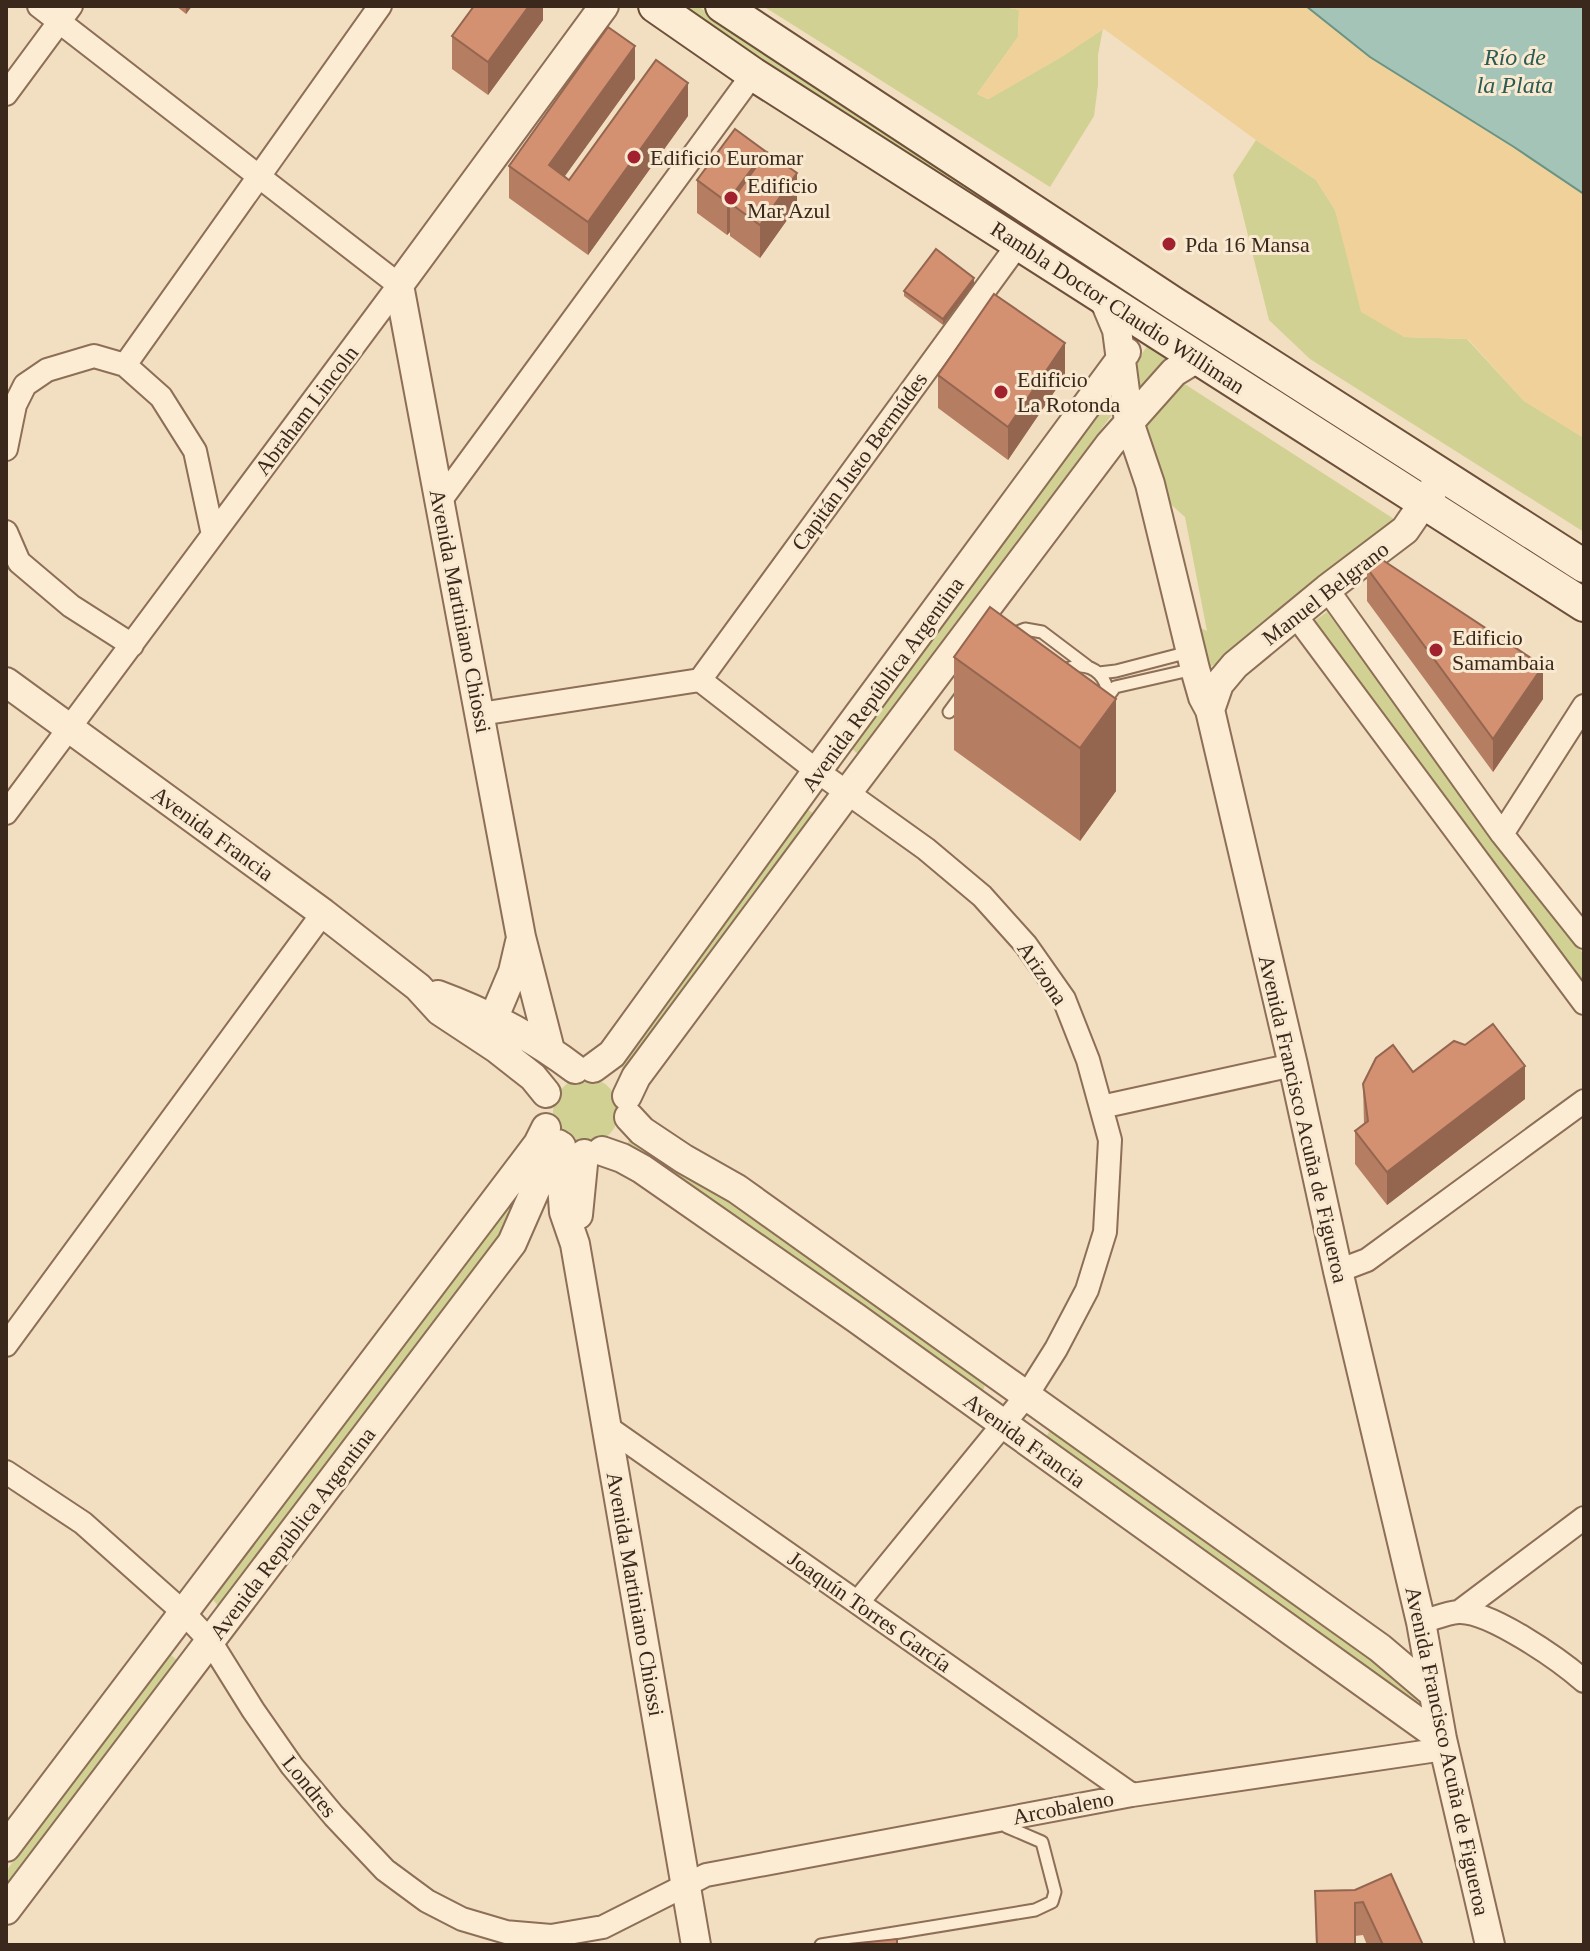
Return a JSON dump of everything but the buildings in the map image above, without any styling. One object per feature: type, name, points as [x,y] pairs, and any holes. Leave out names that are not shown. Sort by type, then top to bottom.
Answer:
[{"type":"main road","name":"Rambla Doctor Claudio Williman","points":[[655,6],[753,74],[1197,358],[1434,489],[1584,566]]},
{"type":"main road","name":"Rambla Doctor Claudio Williman","points":[[722,6],[1173,303],[1434,489],[1584,605]]},
{"type":"street","points":[[39,6],[66,14],[259,176],[399,285]]},
{"type":"street","points":[[125,365],[380,6]]},
{"type":"street","name":"Abraham Lincoln","points":[[6,813],[604,6]]},
{"type":"street","points":[[6,94],[66,14]]},
{"type":"street","points":[[440,501],[753,74]]},
{"type":"street","name":"Capitán Justo Bermúdes","points":[[700,680],[1019,243]]},
{"type":"street","name":"Avenida Martiniano Chiossi","points":[[399,285],[521,937],[550,1050]]},
{"type":"street","name":"Avenida Francisco Acuña de Figueroa","points":[[1104,299],[1117,330],[1129,422],[1150,484],[1192,660],[1210,710],[1421,1622],[1443,1744],[1490,1945]]},
{"type":"street","name":"Avenida República Argentina","points":[[584,1068],[612,1054],[1145,325],[1173,303]]},
{"type":"street","points":[[6,449],[15,405],[25,385],[47,370],[94,356],[125,365],[161,397],[195,451],[213,535]]},
{"type":"street","name":"Avenida República Argentina","points":[[628,1106],[636,1077],[1110,444],[1174,372],[1197,358]]},
{"type":"street","name":"Manuel Belgrano","points":[[1210,710],[1219,684],[1235,665],[1405,530],[1434,489]]},
{"type":"street","points":[[6,533],[19,562],[71,606],[132,645]]},
{"type":"street","points":[[1327,589],[1502,834],[1584,937]]},
{"type":"street","points":[[1296,616],[1584,1003]]},
{"type":"street","points":[[480,714],[700,680]]},
{"type":"street","name":"Arizona","points":[[700,680],[817,771],[926,849],[982,896],[1026,945],[1064,999],[1088,1060],[1110,1140],[1105,1232],[1087,1290],[1056,1349],[1027,1395],[858,1602]]},
{"type":"street","name":"Avenida Francia","points":[[6,682],[323,913],[418,987],[440,1011],[533,1077],[546,1093]]},
{"type":"street","points":[[1502,834],[1584,706]]},
{"type":"street","points":[[6,1345],[323,913]]},
{"type":"street","name":"Avenida Martiniano Chiossi","points":[[496,1048],[491,1029],[513,972],[521,937]]},
{"type":"street","name":"Avenida Francia","points":[[418,987],[494,1017],[584,1068]]},
{"type":"street","points":[[1101,1107],[1293,1065]]},
{"type":"street","points":[[584,1068],[605,1071],[622,1086],[628,1106],[626,1129],[619,1139],[570,1145],[543,1110],[546,1093],[558,1078],[584,1068]]},
{"type":"street","points":[[1338,1271],[1367,1260],[1584,1101]]},
{"type":"street","name":"Avenida Francia","points":[[628,1106],[642,1131],[737,1189],[1027,1395],[1380,1648],[1433,1693]]},
{"type":"street","name":"Avenida República Argentina","points":[[6,1847],[538,1144],[570,1145]]},
{"type":"street","name":"Avenida Martiniano Chiossi","points":[[570,1145],[582,1168],[575,1244],[696,1945]]},
{"type":"street","name":"Avenida República Argentina","points":[[6,1910],[512,1243],[544,1170],[570,1145]]},
{"type":"street","name":"Avenida Francia","points":[[570,1145],[622,1158],[642,1169],[856,1318],[1443,1744]]},
{"type":"street","name":"Joaquín Torres García","points":[[607,1427],[1132,1795]]},
{"type":"street","name":"Londres","points":[[6,1472],[83,1523],[183,1612],[210,1641],[292,1766],[334,1816],[385,1870],[427,1901],[462,1919],[506,1932],[551,1936],[603,1927],[687,1884]]},
{"type":"street","points":[[1421,1622],[1459,1612],[1584,1518]]},
{"type":"street","points":[[1459,1612],[1486,1616],[1512,1630],[1584,1681]]},
{"type":"street","name":"Arcobaleno","points":[[687,1884],[706,1875],[1001,1819],[1443,1744]]},
{"type":"lane","points":[[995,650],[1004,637],[1025,629],[1042,632],[1099,673],[1107,685],[1107,699]]},
{"type":"lane","points":[[1099,673],[1192,660]]},
{"type":"lane","points":[[1087,666],[1072,666],[1060,674],[1053,687],[1053,701],[1061,713],[1073,720],[1088,719],[1100,712],[1115,687],[1192,660]]},
{"type":"lane","points":[[949,712],[967,687]]},
{"type":"lane","points":[[821,1945],[1035,1910],[1052,1902],[1055,1892],[1042,1842],[1007,1827],[1001,1819]]},
{"type":"green space","points":[[672,6],[697,6],[1149,298],[1151,307],[1148,310]]},
{"type":"green space","points":[[763,6],[1000,6],[1019,10],[1018,37],[977,94],[988,99],[1063,56],[1103,28],[1094,116],[1050,187]]},
{"type":"green space","points":[[1256,140],[1316,180],[1335,210],[1346,249],[1404,337],[1467,339],[1524,401],[1584,438],[1584,532],[1310,359],[1269,320],[1233,175]]},
{"type":"green space","points":[[1151,341],[1176,357],[1137,397],[1130,370]]},
{"type":"green space","points":[[1180,381],[1394,519],[1391,529],[1209,667],[1196,626],[1207,631],[1185,517],[1166,500],[1143,419]]},
{"type":"green space","points":[[1110,400],[1114,412],[858,754],[850,747]]},
{"type":"green space","points":[[1327,612],[1584,955],[1584,983],[1313,622]]},
{"type":"green space","points":[[806,808],[815,815],[628,1072],[617,1064]]},
{"type":"green space","points":[[586,1078],[599,1081],[609,1088],[616,1098],[619,1111],[616,1124],[609,1134],[599,1141],[586,1144],[573,1141],[563,1134],[556,1124],[553,1111],[556,1098],[563,1088],[573,1081]]},
{"type":"green space","points":[[633,1135],[719,1191],[983,1379],[983,1390],[980,1393],[624,1148]]},
{"type":"green space","points":[[546,1149],[503,1240],[219,1607],[211,1597]]},
{"type":"green space","points":[[1054,1431],[1373,1656],[1417,1694],[1418,1701],[1414,1705],[1045,1439],[1049,1432]]},
{"type":"green space","points":[[171,1655],[178,1661],[6,1888],[6,1871]]},
{"type":"sand","points":[[1000,6],[1306,6],[1370,57],[1584,194],[1584,438],[1524,401],[1468,339],[1404,337],[1361,312],[1335,210],[1316,180],[1104,29],[989,99],[977,94],[1018,37],[1019,10]]},
{"type":"water","name":"Río de la Plata","points":[[1306,6],[1584,6],[1584,194],[1370,57]]},
{"type":"place","name":"Edificio Euromar","points":[[634,157]]},
{"type":"place","name":"Edificio Mar Azul","points":[[731,198]]},
{"type":"place","name":"Pda 16 Mansa","points":[[1169,244]]},
{"type":"place","name":"Edificio La Rotonda","points":[[1001,392]]},
{"type":"place","name":"Edificio Samambaia","points":[[1436,650]]}]
